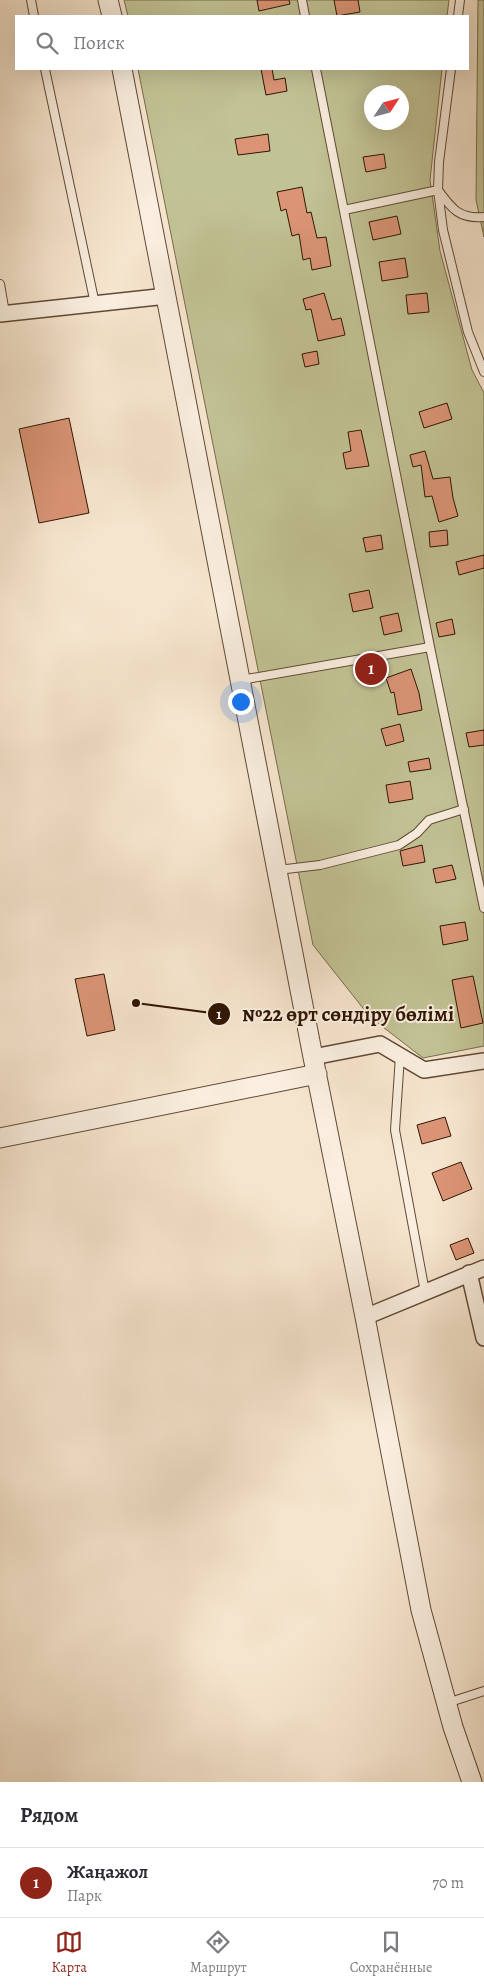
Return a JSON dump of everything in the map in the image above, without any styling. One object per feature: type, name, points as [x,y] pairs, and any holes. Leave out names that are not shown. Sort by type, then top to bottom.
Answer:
[{"type":"street","points":[[108,0],[112,15]]},
{"type":"street","points":[[122,70],[315,1066],[366,1317],[421,1610],[447,1703],[472,1782]]},
{"type":"street","points":[[2,313],[167,296]]},
{"type":"street","points":[[0,1138],[315,1066],[380,1044],[424,1070],[484,1062]]},
{"type":"street","points":[[366,1317],[484,1268]]},
{"type":"street","points":[[469,1273],[484,1338]]},
{"type":"lane","points":[[31,0],[34,15]]},
{"type":"lane","points":[[302,0],[305,15]]},
{"type":"lane","points":[[458,15],[460,0]]},
{"type":"lane","points":[[45,70],[95,304]]},
{"type":"lane","points":[[316,70],[430,647],[484,908]]},
{"type":"lane","points":[[451,70],[438,162],[438,190],[443,230],[468,332],[484,372]]},
{"type":"lane","points":[[344,210],[438,190]]},
{"type":"lane","points":[[438,190],[452,209],[470,218],[484,217]]},
{"type":"lane","points":[[0,284],[2,313]]},
{"type":"lane","points":[[241,680],[430,647]]},
{"type":"lane","points":[[278,870],[320,865],[399,845],[416,833],[429,820],[464,809]]},
{"type":"lane","points":[[400,1056],[395,1130],[425,1292]]},
{"type":"lane","points":[[447,1703],[484,1691]]},
{"type":"green space","points":[[124,0],[449,0],[447,15],[128,15]]},
{"type":"green space","points":[[478,0],[484,0],[484,237],[476,200]]},
{"type":"green space","points":[[138,70],[442,70],[430,180],[440,251],[472,370],[484,393],[484,1046],[423,1058],[370,1017],[313,945]]},
{"type":"building","points":[[257,0],[289,0],[290,4],[259,11]]},
{"type":"building","points":[[334,0],[358,0],[360,12],[337,15]]},
{"type":"building","points":[[261,70],[272,70],[274,80],[285,78],[287,91],[266,95]]},
{"type":"building","points":[[268,134],[270,151],[238,155],[235,139]]},
{"type":"building","points":[[384,154],[386,168],[366,172],[363,157]]},
{"type":"building","points":[[302,187],[307,213],[311,212],[317,238],[326,237],[331,266],[312,270],[310,258],[303,260],[299,234],[292,236],[286,209],[281,211],[277,192]]},
{"type":"building","points":[[397,216],[401,234],[373,240],[369,222]]},
{"type":"building","points":[[405,258],[408,277],[382,281],[379,262]]},
{"type":"building","points":[[324,293],[332,320],[341,318],[345,335],[318,341],[311,309],[306,310],[303,299]]},
{"type":"building","points":[[427,293],[429,312],[408,314],[406,295]]},
{"type":"building","points":[[317,351],[319,364],[305,367],[302,354]]},
{"type":"building","points":[[447,403],[452,419],[424,428],[419,412]]},
{"type":"building","points":[[69,418],[89,513],[39,523],[19,429]]},
{"type":"building","points":[[361,430],[369,466],[346,469],[343,453],[351,451],[348,432]]},
{"type":"building","points":[[425,451],[433,479],[450,477],[458,516],[439,522],[432,496],[425,497],[421,465],[413,467],[410,455]]},
{"type":"building","points":[[447,530],[448,545],[430,547],[429,532]]},
{"type":"building","points":[[381,535],[383,549],[366,552],[363,538]]},
{"type":"building","points":[[484,555],[484,568],[459,575],[456,562]]},
{"type":"building","points":[[369,590],[373,608],[353,612],[349,594]]},
{"type":"building","points":[[398,613],[402,631],[384,635],[380,617]]},
{"type":"building","points":[[452,619],[455,634],[439,637],[436,623]]},
{"type":"building","points":[[411,669],[419,693],[422,710],[398,715],[394,692],[391,693],[386,678]]},
{"type":"building","points":[[400,724],[404,741],[386,746],[381,729]]},
{"type":"building","points":[[484,730],[484,745],[469,747],[466,733]]},
{"type":"building","points":[[429,758],[431,769],[410,772],[408,762]]},
{"type":"building","points":[[410,781],[413,799],[389,803],[386,785]]},
{"type":"building","points":[[422,845],[425,862],[403,866],[400,851]]},
{"type":"building","points":[[452,865],[456,879],[436,883],[433,869]]},
{"type":"building","points":[[465,922],[468,940],[443,945],[440,926]]},
{"type":"building","points":[[104,974],[115,1030],[87,1036],[75,979]]},
{"type":"building","points":[[473,976],[483,1023],[461,1028],[452,980]]},
{"type":"building","points":[[445,1117],[451,1136],[422,1144],[417,1125]]},
{"type":"building","points":[[461,1162],[472,1189],[443,1201],[432,1173]]},
{"type":"building","points":[[468,1238],[474,1253],[456,1260],[450,1245]]},
{"type":"place","name":"Жаңажол","points":[[371,669]]},
{"type":"place","name":"№22 өрт сөндіру бөлімі","points":[[136,1003]]}]
